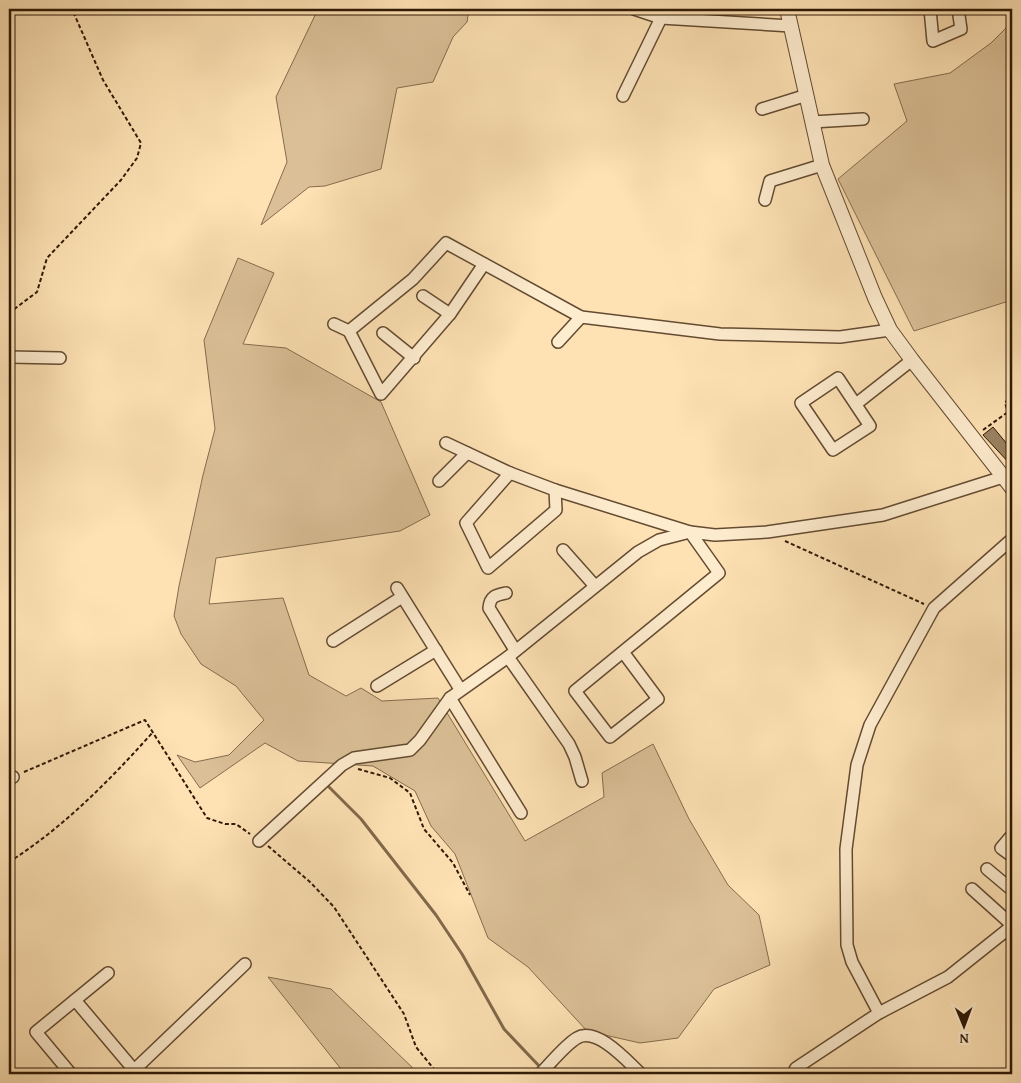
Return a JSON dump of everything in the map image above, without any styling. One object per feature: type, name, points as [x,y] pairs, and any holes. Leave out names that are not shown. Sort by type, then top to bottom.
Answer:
[{"type":"street","points":[[634,9],[660,18],[791,26]]},
{"type":"street","points":[[446,444],[510,473],[555,490],[690,532],[715,535],[768,532],[883,515],[1008,483],[890,330],[875,298],[822,164],[787,9]]},
{"type":"street","points":[[930,9],[933,41],[961,30],[958,9]]},
{"type":"street","points":[[623,96],[660,18]]},
{"type":"street","points":[[762,108],[807,95]]},
{"type":"street","points":[[812,122],[863,120]]},
{"type":"street","points":[[765,200],[770,182],[822,164]]},
{"type":"street","points":[[350,331],[413,279],[446,243],[581,317],[720,334],[840,337],[890,330]]},
{"type":"street","points":[[334,324],[350,331],[382,394],[450,314],[484,264]]},
{"type":"street","points":[[423,296],[450,314]]},
{"type":"street","points":[[558,342],[581,317]]},
{"type":"street","points":[[383,333],[414,358]]},
{"type":"street","points":[[9,357],[60,358]]},
{"type":"street","points":[[856,404],[912,360]]},
{"type":"street","points":[[838,378],[856,404],[870,426],[833,450],[801,403],[838,378]]},
{"type":"street","points":[[439,481],[468,453]]},
{"type":"street","points":[[510,473],[466,523],[488,568],[556,510],[555,490]]},
{"type":"street","points":[[259,841],[342,765],[354,758],[410,750],[420,740],[450,698],[460,689],[511,653],[638,552],[659,540],[690,532]]},
{"type":"street","points":[[623,652],[658,699],[610,737],[575,691],[719,573],[690,532]]},
{"type":"street","points":[[879,1013],[852,962],[848,945],[846,849],[851,799],[857,765],[870,725],[934,608],[1012,539]]},
{"type":"street","points":[[563,550],[595,586]]},
{"type":"street","points":[[333,641],[400,593],[460,689]]},
{"type":"street","points":[[506,593],[494,596],[490,601],[489,608],[511,653],[575,757],[582,781]]},
{"type":"street","points":[[377,686],[436,650]]},
{"type":"street","points":[[450,698],[521,813]]},
{"type":"street","points":[[1012,835],[1001,848],[1012,856]]},
{"type":"street","points":[[986,869],[1012,890]]},
{"type":"street","points":[[794,1074],[796,1068],[879,1013],[948,977],[1012,926],[972,889]]},
{"type":"street","points":[[75,1000],[132,1072],[245,964]]},
{"type":"street","points":[[71,1074],[36,1032],[108,973]]},
{"type":"street","points":[[540,1074],[577,1038],[586,1036],[604,1041],[642,1074]]},
{"type":"path","points":[[9,313],[37,292],[47,258],[121,180],[137,158],[141,143],[103,80],[72,9]]},
{"type":"path","points":[[1008,309],[1012,316]]},
{"type":"path","points":[[1012,394],[1006,404],[1009,422],[1006,432],[1007,440],[1012,445]]},
{"type":"path","points":[[972,438],[1008,412]]},
{"type":"path","points":[[768,532],[934,608]]},
{"type":"path","points":[[11,778],[145,720],[207,818],[226,824],[236,824],[275,850],[334,907],[404,1014],[416,1047],[438,1074]]},
{"type":"path","points":[[9,862],[65,822],[120,769],[154,732]]},
{"type":"path","points":[[342,765],[390,778],[410,793],[424,829],[453,863],[470,895]]},
{"type":"shaded area","points":[[318,9],[469,9],[467,22],[453,37],[433,82],[397,88],[381,169],[325,186],[309,187],[261,225],[287,162],[276,97]]},
{"type":"shaded area","points":[[1012,22],[1012,300],[914,331],[838,179],[907,121],[894,84],[950,73],[991,43]]},
{"type":"shaded area","points":[[238,258],[274,273],[243,344],[286,348],[381,402],[430,515],[400,531],[216,558],[209,604],[283,598],[309,675],[346,696],[361,688],[382,701],[438,698],[525,841],[604,797],[602,773],[653,744],[689,819],[728,885],[759,915],[770,965],[714,989],[678,1038],[640,1043],[587,1031],[528,967],[488,938],[455,854],[431,826],[415,791],[373,766],[298,761],[265,743],[200,788],[177,755],[195,762],[229,755],[264,720],[236,686],[201,664],[181,634],[174,616],[203,475],[215,429],[204,340]]},
{"type":"shaded area","points":[[268,977],[331,989],[419,1074],[345,1074]]},
{"type":"building","points":[[993,427],[1012,450],[1012,466],[983,435]]},
{"type":"waterway","points":[[327,785],[361,819],[436,915],[462,954],[504,1029],[541,1068]]}]
